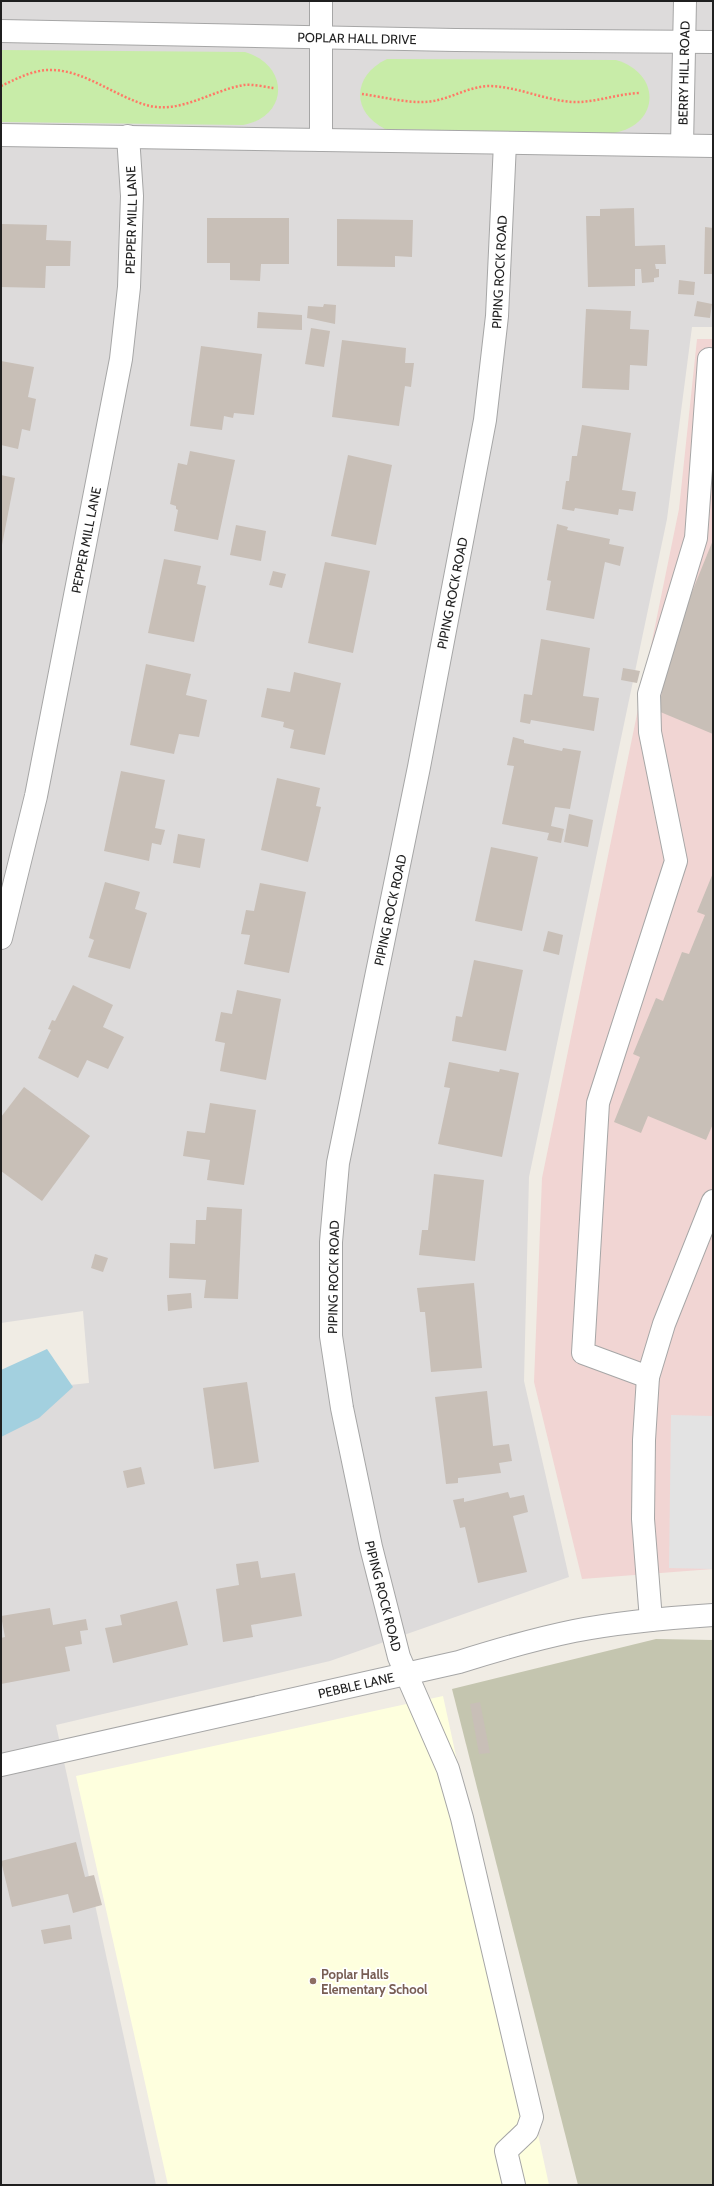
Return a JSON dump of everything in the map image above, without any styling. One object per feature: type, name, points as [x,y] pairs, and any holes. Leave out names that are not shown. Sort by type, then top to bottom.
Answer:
[{"type":"street","points":[[321,1],[321,140]]},
{"type":"street","name":"BERRY HILL ROAD","points":[[682,145],[685,1]]},
{"type":"street","name":"POPLAR HALL DRIVE","points":[[1,31],[713,42]]},
{"type":"street","points":[[1,135],[713,146]]},
{"type":"street","name":"PEPPER MILL LANE","points":[[1,938],[36,796],[121,359],[129,287],[132,196],[128,136]]},
{"type":"street","name":"PIPING ROCK ROAD","points":[[505,143],[497,316],[485,420],[419,767],[338,1164],[330,1242],[331,1336],[342,1408],[371,1547],[400,1657],[448,1769],[462,1818],[532,2117],[527,2131],[506,2151],[514,2185]]},
{"type":"street","points":[[648,1377],[583,1353],[598,1103],[676,862],[650,732],[649,694],[696,538],[708,359],[713,360]]},
{"type":"street","points":[[651,1620],[643,1519],[644,1440],[648,1377],[664,1324],[713,1201]]},
{"type":"street","name":"PEBBLE LANE","points":[[1,1765],[407,1674],[574,1631],[651,1620],[713,1615]]},
{"type":"path","points":[[1,86],[35,72],[62,72],[88,79],[150,106],[176,107],[218,91],[246,85],[274,88]]},
{"type":"path","points":[[362,94],[414,101],[437,101],[477,87],[499,86],[546,98],[573,102],[594,101],[639,93]]},
{"type":"shaded area","points":[[1,1],[713,1],[713,327],[692,327],[667,519],[529,1177],[524,1381],[569,1577],[330,1661],[56,1725],[156,2185],[1,2185],[1,1392],[89,1383],[83,1311],[1,1323]]},
{"type":"shaded area","points":[[697,339],[713,339],[713,1569],[582,1579],[534,1382],[542,1178],[679,509]]},
{"type":"shaded area","points":[[671,1415],[713,1416],[713,1569],[669,1568]]},
{"type":"shaded area","points":[[656,1639],[713,1640],[713,2185],[578,2185],[452,1689]]},
{"type":"shaded area","name":"Poplar Halls Elementary School","points":[[443,1696],[549,2185],[168,2185],[76,1776]]},
{"type":"green space","points":[[1,50],[245,52],[260,59],[270,68],[276,79],[278,90],[276,102],[269,112],[258,120],[243,125],[1,122]]},
{"type":"green space","points":[[387,59],[616,60],[631,66],[641,76],[648,86],[650,98],[647,109],[640,120],[629,128],[614,133],[385,129],[366,113],[361,103],[360,93],[362,83],[367,74]]},
{"type":"water","points":[[47,1349],[73,1387],[39,1418],[1,1437],[1,1370]]},
{"type":"building","points":[[634,208],[635,246],[665,245],[666,264],[655,264],[656,269],[659,269],[659,277],[654,278],[654,282],[642,283],[641,269],[635,269],[635,286],[588,287],[586,216],[600,216],[600,209]]},
{"type":"building","points":[[207,218],[289,218],[289,264],[261,264],[260,281],[230,280],[230,263],[207,263]]},
{"type":"building","points":[[337,219],[413,220],[412,257],[395,256],[395,267],[337,266]]},
{"type":"building","points":[[1,224],[47,225],[46,240],[71,241],[70,266],[46,266],[45,288],[1,287]]},
{"type":"building","points":[[705,227],[713,228],[713,274],[704,274]]},
{"type":"building","points":[[679,280],[695,282],[694,295],[678,294]]},
{"type":"building","points":[[697,301],[712,304],[710,318],[694,316]]},
{"type":"building","points":[[324,304],[336,305],[335,324],[307,318],[308,306],[323,307]]},
{"type":"building","points":[[586,309],[631,311],[630,329],[649,330],[647,366],[630,365],[629,390],[582,388]]},
{"type":"building","points":[[258,312],[302,315],[302,330],[257,328]]},
{"type":"building","points":[[311,328],[330,331],[324,367],[305,364]]},
{"type":"building","points":[[342,340],[406,348],[405,363],[414,363],[411,387],[405,386],[399,426],[332,417]]},
{"type":"building","points":[[201,346],[262,354],[254,415],[234,413],[233,418],[224,416],[222,430],[190,426]]},
{"type":"building","points":[[1,361],[34,367],[28,397],[36,399],[30,431],[22,429],[18,449],[1,445]]},
{"type":"building","points":[[582,425],[631,433],[622,490],[636,492],[633,511],[619,509],[618,515],[575,508],[574,511],[562,509],[566,481],[569,481],[572,456],[577,456]]},
{"type":"building","points":[[190,451],[235,460],[218,540],[174,531],[178,510],[176,509],[176,506],[170,504],[178,463],[187,465]]},
{"type":"building","points":[[348,455],[392,465],[376,545],[331,536]]},
{"type":"building","points":[[1,475],[15,478],[2,545],[1,545]]},
{"type":"building","points":[[557,524],[568,527],[567,530],[610,539],[609,544],[624,547],[620,566],[605,562],[594,619],[546,610],[551,581],[547,580]]},
{"type":"building","points":[[236,525],[266,531],[261,561],[230,555]]},
{"type":"building","points":[[713,540],[713,734],[658,711],[673,639]]},
{"type":"building","points":[[164,559],[201,566],[197,584],[206,586],[194,642],[148,633]]},
{"type":"building","points":[[325,562],[370,571],[353,653],[308,643]]},
{"type":"building","points":[[273,571],[286,574],[282,588],[269,585]]},
{"type":"building","points":[[541,639],[590,648],[583,696],[599,698],[594,731],[531,720],[530,724],[520,722],[524,694],[532,695]]},
{"type":"building","points":[[146,664],[191,674],[186,695],[207,700],[199,737],[179,734],[174,754],[130,745]]},
{"type":"building","points":[[623,668],[640,671],[637,683],[621,680]]},
{"type":"building","points":[[294,672],[341,683],[325,755],[290,748],[294,730],[283,727],[284,722],[261,717],[267,688],[290,692]]},
{"type":"building","points":[[513,737],[524,740],[524,743],[562,751],[563,748],[581,751],[570,809],[555,807],[551,826],[564,829],[561,843],[547,840],[549,833],[502,824],[514,766],[507,765]]},
{"type":"building","points":[[121,771],[165,780],[155,828],[165,830],[161,845],[152,843],[149,861],[104,851]]},
{"type":"building","points":[[277,778],[320,788],[316,806],[321,807],[308,862],[261,850]]},
{"type":"building","points":[[569,814],[593,820],[588,847],[564,842]]},
{"type":"building","points":[[178,834],[205,839],[200,868],[173,863]]},
{"type":"building","points":[[491,847],[538,857],[522,931],[475,921]]},
{"type":"building","points":[[713,873],[713,1124],[706,1140],[648,1116],[641,1133],[614,1122],[640,1057],[633,1054],[656,998],[663,1001],[682,952],[689,954],[705,915],[697,912]]},
{"type":"building","points":[[105,882],[140,892],[135,909],[147,913],[130,969],[88,957],[94,940],[89,938]]},
{"type":"building","points":[[260,883],[306,892],[289,973],[244,964],[250,935],[241,934],[246,910],[254,911]]},
{"type":"building","points":[[548,931],[563,935],[559,955],[543,951]]},
{"type":"building","points":[[474,960],[523,970],[506,1051],[452,1041],[456,1016],[462,1017]]},
{"type":"building","points":[[73,985],[113,1005],[103,1027],[124,1037],[108,1069],[87,1060],[78,1078],[38,1058],[51,1030],[48,1029],[52,1020],[55,1021]]},
{"type":"building","points":[[237,990],[281,999],[266,1080],[220,1071],[225,1043],[215,1041],[221,1012],[232,1014]]},
{"type":"building","points":[[449,1062],[499,1072],[500,1069],[519,1073],[502,1157],[438,1144],[450,1088],[444,1087]]},
{"type":"building","points":[[24,1087],[90,1136],[42,1201],[1,1171],[1,1117]]},
{"type":"building","points":[[210,1103],[256,1110],[244,1185],[207,1180],[210,1160],[183,1156],[187,1131],[205,1133]]},
{"type":"building","points":[[434,1174],[484,1180],[475,1261],[419,1255],[422,1230],[428,1230]]},
{"type":"building","points":[[207,1207],[242,1209],[238,1299],[204,1298],[206,1280],[169,1278],[170,1243],[195,1244],[196,1220],[206,1220]]},
{"type":"building","points":[[95,1254],[108,1258],[103,1272],[91,1268]]},
{"type":"building","points":[[474,1283],[482,1368],[431,1372],[425,1312],[420,1312],[417,1288]]},
{"type":"building","points":[[191,1293],[192,1308],[168,1311],[167,1295]]},
{"type":"building","points":[[247,1382],[259,1462],[214,1469],[203,1388]]},
{"type":"building","points":[[487,1391],[493,1446],[509,1444],[512,1461],[499,1463],[501,1473],[458,1478],[458,1483],[446,1484],[435,1397]]},
{"type":"building","points":[[141,1467],[145,1484],[127,1488],[123,1471]]},
{"type":"building","points":[[508,1492],[510,1498],[524,1495],[528,1512],[513,1516],[527,1572],[478,1583],[465,1527],[460,1528],[453,1500],[464,1498],[464,1502]]},
{"type":"building","points":[[258,1561],[261,1578],[295,1573],[302,1616],[251,1625],[253,1637],[223,1642],[216,1589],[239,1585],[236,1564]]},
{"type":"building","points":[[177,1601],[188,1645],[113,1663],[105,1628],[122,1625],[120,1615]]},
{"type":"building","points":[[50,1608],[53,1625],[86,1619],[88,1630],[80,1631],[82,1644],[65,1647],[70,1671],[1,1684],[1,1638],[5,1637],[1,1616]]},
{"type":"building","points":[[480,1702],[490,1753],[479,1754],[470,1704]]},
{"type":"building","points":[[76,1842],[85,1877],[94,1875],[102,1905],[73,1913],[68,1894],[12,1907],[1,1861]]},
{"type":"building","points":[[70,1925],[72,1939],[44,1944],[41,1930]]},
{"type":"place","name":"Poplar Halls Elementary School","points":[[313,1981]]}]
